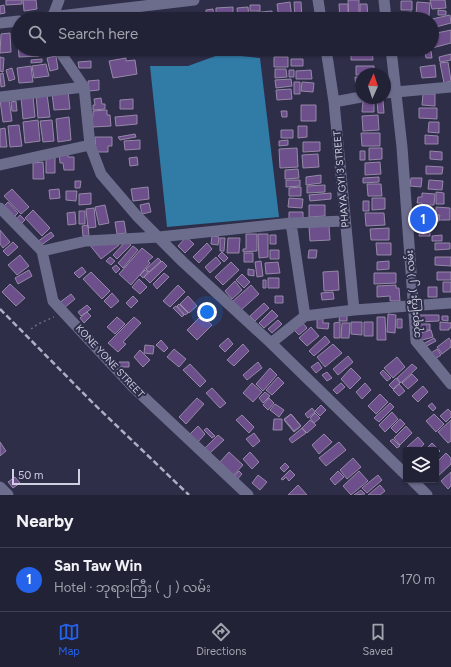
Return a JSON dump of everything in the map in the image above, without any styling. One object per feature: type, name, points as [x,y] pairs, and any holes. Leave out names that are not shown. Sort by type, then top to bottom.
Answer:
[{"type":"street","points":[[52,12],[58,0]]},
{"type":"street","points":[[92,12],[164,2],[194,0]]},
{"type":"street","points":[[318,0],[320,12]]},
{"type":"street","points":[[384,0],[385,12]]},
{"type":"street","points":[[0,24],[12,22]]},
{"type":"street","points":[[63,56],[84,87],[90,145],[101,174],[136,216],[183,262],[271,343],[403,471]]},
{"type":"street","name":"PHAYA GYI 3 STREET","points":[[327,56],[334,102],[354,310]]},
{"type":"street","name":"ဘုရားကြီး ( ၂ ) လမ်း","points":[[390,56],[390,68]]},
{"type":"street","points":[[0,96],[84,87]]},
{"type":"street","points":[[391,92],[451,87]]},
{"type":"street","name":"ဘုရားကြီး ( ၂ ) လမ်း","points":[[391,92],[402,147],[416,341],[451,384]]},
{"type":"street","points":[[334,102],[355,98]]},
{"type":"street","points":[[0,164],[90,145]]},
{"type":"street","points":[[0,208],[42,251],[86,241],[159,237],[291,223],[345,221]]},
{"type":"street","points":[[291,223],[305,316]]},
{"type":"street","name":"KONE YONE STREET","points":[[42,251],[53,301],[65,312],[133,387],[248,495]]},
{"type":"street","points":[[271,343],[305,316],[354,310],[451,302]]},
{"type":"street","points":[[415,483],[427,495]]},
{"type":"street","points":[[0,487],[8,495]]},
{"type":"path","points":[[31,329],[38,324],[65,312]]},
{"type":"water","points":[[216,56],[260,58],[279,217],[167,227],[150,66],[188,66]]},
{"type":"building","points":[[6,0],[22,0],[22,4],[6,5]]},
{"type":"building","points":[[23,0],[36,0],[37,9],[24,11]]},
{"type":"building","points":[[348,0],[359,0],[359,12],[349,12]]},
{"type":"building","points":[[430,0],[445,0],[446,8],[432,9]]},
{"type":"building","points":[[401,1],[412,1],[412,10],[401,10]]},
{"type":"building","points":[[290,2],[291,12],[278,12],[277,4]]},
{"type":"building","points":[[294,2],[301,2],[302,12],[295,12]]},
{"type":"building","points":[[417,2],[430,3],[429,12],[416,12]]},
{"type":"building","points":[[339,4],[348,4],[348,12],[340,12]]},
{"type":"building","points":[[360,4],[367,4],[368,12],[360,12]]},
{"type":"building","points":[[4,5],[5,13],[0,14],[0,6]]},
{"type":"building","points":[[250,5],[260,5],[260,11],[250,11]]},
{"type":"building","points":[[233,7],[233,12],[216,12],[216,8]]},
{"type":"building","points":[[248,7],[248,12],[237,12],[237,8]]},
{"type":"building","points":[[213,9],[213,12],[206,12],[206,10]]},
{"type":"building","points":[[438,10],[446,11],[446,15],[439,15]]},
{"type":"building","points":[[450,15],[451,23],[439,26],[439,17]]},
{"type":"building","points":[[451,30],[451,43],[439,46],[439,33]]},
{"type":"building","points":[[10,33],[11,52],[0,53],[1,34]]},
{"type":"building","points":[[451,54],[451,60],[440,62],[439,57]]},
{"type":"building","points":[[19,56],[39,56],[19,57]]},
{"type":"building","points":[[56,56],[58,69],[50,71],[47,58]]},
{"type":"building","points":[[351,56],[373,56],[373,60],[351,60]]},
{"type":"building","points":[[426,56],[432,56],[432,58],[426,58]]},
{"type":"building","points":[[0,57],[4,58],[3,72],[0,71]]},
{"type":"building","points":[[274,57],[288,57],[288,67],[274,67]]},
{"type":"building","points":[[126,58],[126,61],[135,60],[137,74],[113,78],[109,61]]},
{"type":"building","points":[[42,59],[42,62],[31,63],[31,60]]},
{"type":"building","points":[[291,59],[303,59],[303,66],[291,66]]},
{"type":"building","points":[[91,61],[91,68],[79,68],[78,62]]},
{"type":"building","points":[[448,62],[451,81],[444,83],[440,63]]},
{"type":"building","points":[[46,64],[49,76],[34,78],[32,66]]},
{"type":"building","points":[[435,65],[436,77],[422,78],[420,67]]},
{"type":"building","points":[[31,66],[33,82],[19,83],[17,68]]},
{"type":"building","points":[[356,66],[374,66],[374,68],[356,68]]},
{"type":"building","points":[[12,68],[15,79],[9,81],[6,70]]},
{"type":"building","points":[[275,69],[286,69],[287,77],[275,78]]},
{"type":"building","points":[[289,70],[294,70],[294,77],[289,77]]},
{"type":"building","points":[[311,70],[312,79],[296,79],[296,71]]},
{"type":"building","points":[[3,73],[5,86],[1,87],[0,74]]},
{"type":"building","points":[[291,79],[292,86],[276,88],[275,80]]},
{"type":"building","points":[[99,80],[99,90],[89,91],[88,81]]},
{"type":"building","points":[[294,82],[300,82],[300,94],[294,94]]},
{"type":"building","points":[[302,82],[314,83],[313,92],[301,91]]},
{"type":"building","points":[[291,89],[292,99],[277,100],[276,90]]},
{"type":"building","points":[[68,91],[70,109],[54,110],[52,93]]},
{"type":"building","points":[[47,94],[50,117],[38,118],[36,95]]},
{"type":"building","points":[[423,94],[435,94],[435,106],[422,105]]},
{"type":"building","points":[[33,96],[35,117],[23,119],[21,97]]},
{"type":"building","points":[[101,98],[102,104],[105,104],[105,109],[93,110],[93,105],[95,105],[94,99]]},
{"type":"building","points":[[9,99],[12,121],[3,122],[0,100]]},
{"type":"building","points":[[133,99],[133,109],[120,109],[120,100]]},
{"type":"building","points":[[16,101],[17,111],[12,111],[11,102]]},
{"type":"building","points":[[363,104],[374,104],[374,112],[362,112]]},
{"type":"building","points":[[377,104],[383,104],[384,113],[378,113]]},
{"type":"building","points":[[301,105],[316,105],[316,121],[301,121]]},
{"type":"building","points":[[419,108],[437,108],[437,119],[419,118]]},
{"type":"building","points":[[107,110],[107,115],[110,115],[111,126],[93,127],[93,111]]},
{"type":"building","points":[[281,111],[287,111],[287,117],[282,117]]},
{"type":"building","points":[[137,115],[137,124],[116,126],[115,117]]},
{"type":"building","points":[[378,115],[379,130],[363,131],[362,116]]},
{"type":"building","points":[[69,117],[71,140],[58,142],[56,119]]},
{"type":"building","points":[[38,120],[40,141],[25,143],[23,122]]},
{"type":"building","points":[[52,120],[54,141],[43,142],[40,121]]},
{"type":"building","points":[[429,122],[439,122],[439,133],[428,132]]},
{"type":"building","points":[[19,125],[22,146],[10,147],[8,126]]},
{"type":"building","points":[[298,126],[307,126],[307,137],[298,138]]},
{"type":"building","points":[[5,128],[7,147],[0,147],[0,129]]},
{"type":"building","points":[[281,130],[293,130],[293,138],[281,138]]},
{"type":"building","points":[[361,133],[380,133],[380,146],[362,146]]},
{"type":"building","points":[[135,134],[136,137],[120,140],[118,137]]},
{"type":"building","points":[[425,135],[438,136],[438,144],[425,144]]},
{"type":"building","points":[[95,137],[112,137],[112,146],[108,146],[108,152],[96,152]]},
{"type":"building","points":[[140,140],[140,149],[125,150],[124,141]]},
{"type":"building","points":[[288,140],[288,145],[279,146],[279,141]]},
{"type":"building","points":[[303,142],[320,142],[320,151],[303,152]]},
{"type":"building","points":[[297,148],[298,167],[280,168],[279,149]]},
{"type":"building","points":[[369,148],[382,148],[382,159],[369,160]]},
{"type":"building","points":[[360,151],[365,151],[365,160],[360,160]]},
{"type":"building","points":[[430,151],[442,152],[442,160],[430,159]]},
{"type":"building","points":[[68,152],[68,157],[74,157],[74,170],[64,170],[63,163],[60,163],[59,153]]},
{"type":"building","points":[[318,154],[319,167],[303,168],[302,155]]},
{"type":"building","points":[[46,157],[55,157],[55,173],[46,173]]},
{"type":"building","points":[[137,157],[138,165],[130,166],[129,158]]},
{"type":"building","points":[[43,162],[44,179],[33,179],[33,163]]},
{"type":"building","points":[[380,162],[381,174],[365,175],[365,163]]},
{"type":"building","points":[[426,166],[443,167],[442,174],[426,174]]},
{"type":"building","points":[[298,169],[299,178],[285,179],[285,170]]},
{"type":"building","points":[[321,175],[321,183],[306,185],[306,177]]},
{"type":"building","points":[[379,177],[379,182],[363,183],[363,178]]},
{"type":"building","points":[[411,178],[422,178],[421,187],[410,186]]},
{"type":"building","points":[[286,180],[300,180],[300,186],[286,187]]},
{"type":"building","points":[[429,180],[443,181],[442,190],[428,189]]},
{"type":"building","points":[[75,181],[81,181],[80,188],[75,188]]},
{"type":"building","points":[[367,184],[381,184],[382,196],[368,196]]},
{"type":"building","points":[[325,185],[325,192],[307,193],[307,186]]},
{"type":"building","points":[[148,187],[149,199],[133,201],[131,189]]},
{"type":"building","points":[[301,187],[301,196],[289,196],[289,188]]},
{"type":"building","points":[[12,189],[29,207],[21,214],[4,196]]},
{"type":"building","points":[[59,189],[60,198],[50,199],[49,190]]},
{"type":"building","points":[[66,191],[77,191],[76,201],[66,200]]},
{"type":"building","points":[[436,192],[444,193],[444,204],[436,204]]},
{"type":"building","points":[[91,193],[91,204],[79,205],[79,194]]},
{"type":"building","points":[[331,193],[331,199],[310,201],[309,195]]},
{"type":"building","points":[[422,193],[435,194],[434,205],[422,205],[422,203],[417,203],[418,197],[422,197]]},
{"type":"building","points":[[289,198],[303,199],[302,208],[288,207]]},
{"type":"building","points":[[372,198],[385,198],[385,209],[372,210]]},
{"type":"building","points":[[363,201],[369,201],[369,211],[363,211]]},
{"type":"building","points":[[8,202],[18,213],[13,218],[3,207]]},
{"type":"building","points":[[149,203],[151,212],[142,214],[140,205]]},
{"type":"building","points":[[105,205],[109,223],[99,225],[95,207]]},
{"type":"building","points":[[309,205],[325,205],[325,216],[309,217]]},
{"type":"building","points":[[436,207],[450,208],[450,220],[439,220],[440,215],[436,215]]},
{"type":"building","points":[[94,208],[96,227],[88,228],[86,209]]},
{"type":"building","points":[[33,210],[50,228],[42,236],[25,218]]},
{"type":"building","points":[[79,211],[85,211],[85,224],[79,224]]},
{"type":"building","points":[[75,212],[76,224],[68,225],[67,213]]},
{"type":"building","points":[[289,212],[303,212],[303,219],[289,219]]},
{"type":"building","points":[[365,213],[384,213],[385,225],[366,226]]},
{"type":"building","points":[[20,215],[25,220],[20,225],[15,221]]},
{"type":"building","points":[[434,215],[439,215],[439,221],[434,221]]},
{"type":"building","points":[[124,221],[126,233],[117,234],[115,222]]},
{"type":"building","points":[[88,225],[89,236],[83,236],[82,226]]},
{"type":"building","points":[[329,226],[330,240],[310,241],[309,227]]},
{"type":"building","points":[[420,227],[430,228],[430,236],[419,236]]},
{"type":"building","points":[[389,228],[389,240],[371,240],[370,229]]},
{"type":"building","points":[[0,230],[10,242],[3,248],[0,244]]},
{"type":"building","points":[[51,232],[54,236],[40,246],[37,242]]},
{"type":"building","points":[[246,234],[257,234],[257,251],[243,252],[243,249],[246,249]]},
{"type":"building","points":[[258,234],[268,234],[268,257],[259,258]]},
{"type":"building","points":[[270,235],[276,235],[276,244],[270,244]]},
{"type":"building","points":[[442,235],[442,241],[432,241],[432,236]]},
{"type":"building","points":[[212,236],[219,237],[218,245],[211,244]]},
{"type":"building","points":[[186,237],[194,244],[185,253],[178,246]]},
{"type":"building","points":[[220,238],[225,238],[224,251],[220,251]]},
{"type":"building","points":[[228,238],[240,238],[239,253],[227,253]]},
{"type":"building","points":[[127,240],[131,245],[117,259],[113,255]]},
{"type":"building","points":[[115,241],[119,245],[101,259],[89,244]]},
{"type":"building","points":[[13,242],[18,247],[8,256],[3,251]]},
{"type":"building","points":[[207,243],[212,249],[199,263],[193,257]]},
{"type":"building","points":[[376,243],[391,243],[391,255],[377,255]]},
{"type":"building","points":[[435,243],[450,243],[450,249],[435,250]]},
{"type":"building","points":[[133,246],[138,250],[123,268],[118,263]]},
{"type":"building","points":[[142,248],[153,257],[148,261],[150,263],[131,285],[119,274]]},
{"type":"building","points":[[270,250],[279,250],[279,259],[270,259]]},
{"type":"building","points":[[309,250],[317,250],[316,258],[308,258]]},
{"type":"building","points":[[222,252],[228,258],[224,262],[218,256]]},
{"type":"building","points":[[244,253],[253,253],[253,262],[244,262]]},
{"type":"building","points":[[20,255],[29,266],[17,275],[8,265]]},
{"type":"building","points":[[110,257],[115,261],[111,265],[106,261]]},
{"type":"building","points":[[216,257],[221,263],[210,273],[205,267]]},
{"type":"building","points":[[435,257],[451,257],[451,266],[435,265]]},
{"type":"building","points":[[158,258],[161,261],[149,272],[146,269]]},
{"type":"building","points":[[162,261],[167,266],[150,283],[144,277]]},
{"type":"building","points":[[261,261],[263,276],[257,277],[255,262]]},
{"type":"building","points":[[389,261],[389,269],[377,270],[377,262]]},
{"type":"building","points":[[231,262],[239,270],[223,285],[215,277]]},
{"type":"building","points":[[278,262],[280,273],[266,274],[265,263]]},
{"type":"building","points":[[116,265],[120,269],[116,273],[112,268]]},
{"type":"building","points":[[82,267],[86,272],[79,278],[74,273]]},
{"type":"building","points":[[248,269],[254,270],[254,276],[248,275]]},
{"type":"building","points":[[29,270],[32,276],[18,284],[15,278]]},
{"type":"building","points":[[145,270],[148,272],[143,278],[140,275]]},
{"type":"building","points":[[338,271],[339,290],[324,291],[323,272]]},
{"type":"building","points":[[91,272],[110,291],[102,299],[83,279]]},
{"type":"building","points":[[437,272],[451,272],[451,280],[437,280]]},
{"type":"building","points":[[164,273],[169,277],[157,289],[153,284]]},
{"type":"building","points":[[374,273],[396,273],[396,283],[374,284]]},
{"type":"building","points":[[242,274],[250,282],[244,288],[236,280]]},
{"type":"building","points":[[268,278],[279,278],[279,288],[268,288]]},
{"type":"building","points":[[139,279],[147,287],[140,294],[132,287]]},
{"type":"building","points":[[263,280],[266,280],[266,288],[263,288]]},
{"type":"building","points":[[235,281],[242,290],[232,299],[225,291]]},
{"type":"building","points":[[443,282],[451,282],[451,292],[443,292]]},
{"type":"building","points":[[10,284],[25,298],[16,306],[2,292]]},
{"type":"building","points":[[178,285],[185,292],[170,307],[163,301]]},
{"type":"building","points":[[251,285],[259,294],[241,310],[233,301]]},
{"type":"building","points":[[396,285],[396,288],[399,288],[400,301],[390,301],[390,296],[377,297],[377,286]]},
{"type":"building","points":[[428,287],[437,287],[437,297],[428,297]]},
{"type":"building","points":[[333,292],[334,299],[322,300],[321,293]]},
{"type":"building","points":[[112,293],[119,301],[111,308],[104,301]]},
{"type":"building","points":[[71,294],[75,299],[64,308],[59,303]]},
{"type":"building","points":[[133,296],[138,301],[131,308],[126,303]]},
{"type":"building","points":[[188,296],[197,306],[189,313],[180,304]]},
{"type":"building","points":[[275,296],[283,296],[283,303],[275,303]]},
{"type":"building","points":[[264,303],[269,308],[255,321],[250,316]]},
{"type":"building","points":[[179,304],[188,313],[185,315],[177,306]]},
{"type":"building","points":[[87,305],[91,309],[81,316],[78,312]]},
{"type":"building","points":[[176,306],[184,315],[182,317],[173,308]]},
{"type":"building","points":[[272,310],[278,316],[264,328],[259,323]]},
{"type":"building","points":[[87,312],[91,316],[84,323],[80,318]]},
{"type":"building","points":[[340,314],[347,314],[347,321],[339,321]]},
{"type":"building","points":[[388,314],[396,315],[395,333],[387,332]]},
{"type":"building","points":[[418,315],[439,315],[439,321],[418,322]]},
{"type":"building","points":[[442,316],[448,316],[448,321],[442,320]]},
{"type":"building","points":[[117,317],[125,324],[115,334],[107,327]]},
{"type":"building","points":[[134,317],[141,323],[123,342],[126,344],[118,352],[108,343]]},
{"type":"building","points":[[377,317],[385,317],[386,340],[377,340]]},
{"type":"building","points":[[199,318],[201,320],[204,318],[212,325],[197,340],[187,330]]},
{"type":"building","points":[[317,318],[323,318],[323,323],[329,323],[328,329],[317,328]]},
{"type":"building","points":[[397,319],[402,319],[402,328],[397,328]]},
{"type":"building","points":[[278,320],[282,324],[272,333],[268,329]]},
{"type":"building","points":[[302,322],[307,328],[299,335],[293,329]]},
{"type":"building","points":[[340,322],[340,338],[334,338],[334,323]]},
{"type":"building","points":[[351,322],[362,322],[362,335],[351,334]]},
{"type":"building","points":[[364,322],[373,322],[373,336],[364,336]]},
{"type":"building","points":[[440,322],[451,323],[451,328],[449,328],[449,330],[440,330]]},
{"type":"building","points":[[342,323],[350,323],[349,338],[341,338]]},
{"type":"building","points":[[419,324],[430,324],[430,330],[419,330]]},
{"type":"building","points":[[311,327],[319,336],[307,346],[299,338]]},
{"type":"building","points":[[431,330],[433,337],[419,341],[417,334]]},
{"type":"building","points":[[325,336],[330,342],[314,356],[309,351]]},
{"type":"building","points":[[228,338],[233,344],[225,352],[219,346]]},
{"type":"building","points":[[434,338],[436,341],[423,348],[421,345]]},
{"type":"building","points":[[449,338],[451,341],[451,347],[442,354],[437,347]]},
{"type":"building","points":[[161,340],[168,348],[164,352],[156,345]]},
{"type":"building","points":[[243,344],[249,351],[234,366],[227,360]]},
{"type":"building","points":[[333,344],[342,353],[325,367],[317,357]]},
{"type":"building","points":[[145,345],[154,346],[153,354],[144,353]]},
{"type":"building","points":[[174,349],[186,359],[179,367],[167,357]]},
{"type":"building","points":[[437,349],[441,355],[435,359],[431,353]]},
{"type":"building","points":[[140,350],[150,360],[143,367],[134,357]]},
{"type":"building","points":[[348,356],[353,362],[338,375],[333,369]]},
{"type":"building","points":[[397,357],[405,367],[393,378],[384,368]]},
{"type":"building","points":[[119,362],[129,362],[129,367],[119,367]]},
{"type":"building","points":[[258,362],[262,368],[247,380],[243,375]]},
{"type":"building","points":[[318,362],[322,368],[316,373],[311,367]]},
{"type":"building","points":[[190,364],[206,381],[200,387],[183,370]]},
{"type":"building","points":[[412,364],[417,368],[401,383],[397,378]]},
{"type":"building","points":[[270,368],[277,375],[263,391],[256,384]]},
{"type":"building","points":[[351,368],[361,378],[350,389],[341,379]]},
{"type":"building","points":[[383,370],[391,378],[387,381],[380,373]]},
{"type":"building","points":[[327,372],[332,378],[327,381],[322,375]]},
{"type":"building","points":[[412,374],[418,380],[408,389],[402,383]]},
{"type":"building","points":[[278,377],[284,383],[272,395],[266,390]]},
{"type":"building","points":[[396,378],[400,383],[393,389],[389,385]]},
{"type":"building","points":[[252,383],[262,392],[253,402],[243,393]]},
{"type":"building","points":[[341,383],[345,387],[337,394],[333,390]]},
{"type":"building","points":[[365,383],[371,390],[362,399],[356,392]]},
{"type":"building","points":[[399,384],[405,391],[399,396],[393,390]]},
{"type":"building","points":[[423,386],[428,392],[418,402],[412,396]]},
{"type":"building","points":[[212,388],[226,403],[220,408],[206,393]]},
{"type":"building","points":[[265,392],[270,396],[263,403],[259,398]]},
{"type":"building","points":[[380,394],[388,402],[376,414],[368,406]]},
{"type":"building","points":[[197,398],[204,404],[186,424],[179,417]]},
{"type":"building","points":[[269,398],[274,403],[268,410],[263,405]]},
{"type":"building","points":[[390,403],[394,407],[379,422],[374,418]]},
{"type":"building","points":[[432,403],[436,408],[433,411],[428,406]]},
{"type":"building","points":[[275,404],[284,410],[279,417],[270,410]]},
{"type":"building","points":[[321,405],[326,410],[320,416],[315,411]]},
{"type":"building","points":[[312,408],[315,412],[308,418],[305,414]]},
{"type":"building","points":[[448,409],[451,412],[451,417],[446,422],[440,416]]},
{"type":"building","points":[[392,412],[398,419],[385,432],[379,425]]},
{"type":"building","points":[[315,413],[320,418],[314,423],[310,418]]},
{"type":"building","points":[[291,414],[301,426],[294,431],[284,419]]},
{"type":"building","points":[[291,414],[301,426],[294,432],[284,420]]},
{"type":"building","points":[[434,414],[444,424],[436,432],[426,421]]},
{"type":"building","points":[[242,415],[254,427],[249,433],[236,420]]},
{"type":"building","points":[[274,419],[282,419],[282,430],[273,430]]},
{"type":"building","points":[[400,419],[405,424],[396,433],[391,428]]},
{"type":"building","points":[[310,420],[316,425],[307,433],[302,428]]},
{"type":"building","points":[[451,420],[451,441],[448,443],[438,432]]},
{"type":"building","points":[[198,426],[205,434],[197,443],[189,435]]},
{"type":"building","points":[[406,426],[412,433],[400,445],[394,438]]},
{"type":"building","points":[[207,428],[215,436],[212,438],[204,430]]},
{"type":"building","points":[[302,428],[306,433],[292,443],[289,439]]},
{"type":"building","points":[[254,433],[260,441],[253,447],[246,439]]},
{"type":"building","points":[[324,434],[332,442],[319,454],[312,445]]},
{"type":"building","points":[[218,435],[224,440],[210,453],[205,448]]},
{"type":"building","points":[[418,437],[424,444],[421,447],[407,447]]},
{"type":"building","points":[[393,439],[400,446],[397,448],[390,441]]},
{"type":"building","points":[[0,442],[6,451],[0,456]]},
{"type":"building","points":[[339,442],[346,450],[326,466],[319,458]]},
{"type":"building","points":[[432,443],[436,447],[428,447]]},
{"type":"building","points":[[229,452],[243,465],[233,476],[219,463]]},
{"type":"building","points":[[250,452],[259,462],[252,469],[243,459]]},
{"type":"building","points":[[446,453],[451,458],[451,464],[439,475],[439,460]]},
{"type":"building","points":[[353,458],[361,467],[347,479],[340,470]]},
{"type":"building","points":[[285,463],[289,467],[284,472],[280,468]]},
{"type":"building","points":[[290,470],[295,475],[289,481],[286,477],[283,480],[281,479]]},
{"type":"building","points":[[239,471],[242,474],[235,482],[232,479]]},
{"type":"building","points":[[338,471],[344,477],[335,485],[330,479]]},
{"type":"building","points":[[359,471],[368,481],[351,495],[343,486]]},
{"type":"building","points":[[451,472],[451,486],[448,489],[441,481]]},
{"type":"building","points":[[258,475],[267,482],[260,490],[252,483]]},
{"type":"building","points":[[378,475],[382,480],[367,493],[362,488]]},
{"type":"building","points":[[15,477],[20,483],[13,488],[8,482]]},
{"type":"building","points":[[298,485],[307,495],[288,495]]},
{"type":"building","points":[[380,485],[385,491],[380,495],[368,495]]},
{"type":"building","points":[[361,490],[365,494],[354,495]]},
{"type":"railway","points":[[0,309],[94,404],[189,495]]},
{"type":"place","name":"San Taw Win","points":[[423,219]]}]
